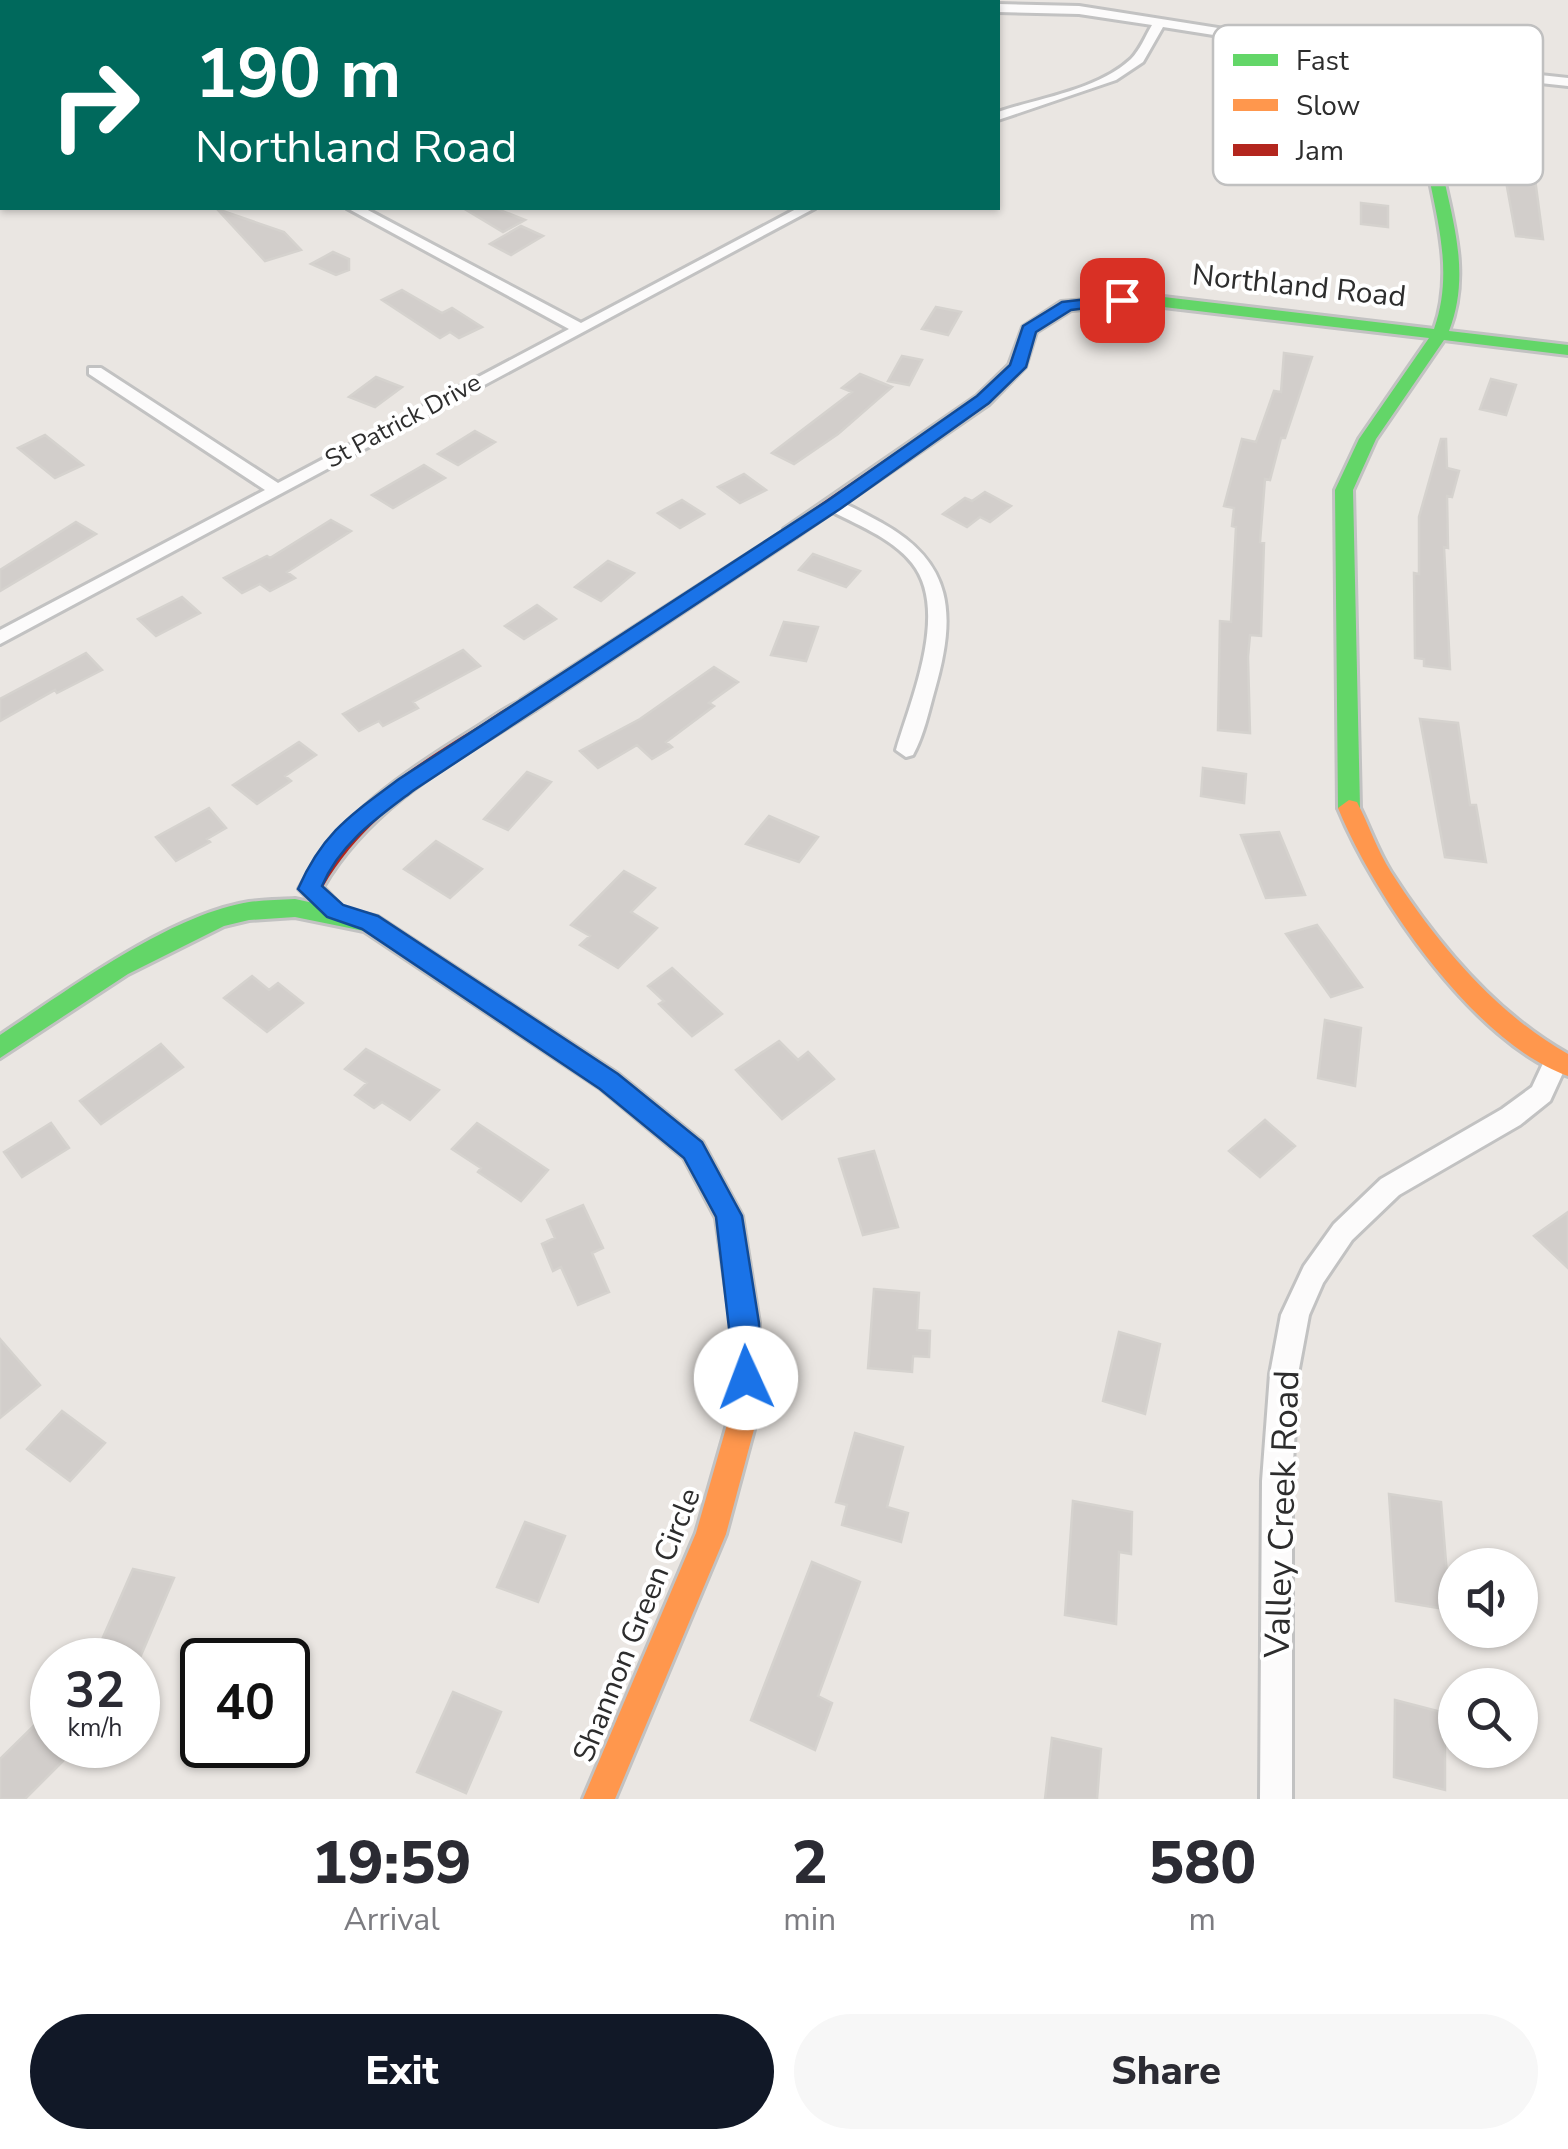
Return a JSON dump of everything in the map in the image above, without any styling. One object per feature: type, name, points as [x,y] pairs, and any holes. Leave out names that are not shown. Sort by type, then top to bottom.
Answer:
[{"type":"street","points":[[1000,8],[1079,10],[1213,32]]},
{"type":"street","points":[[1000,115],[1097,84],[1138,59],[1159,24]]},
{"type":"street","points":[[1543,79],[1568,82]]},
{"type":"street","points":[[1441,185],[1454,272],[1440,332],[1429,360],[1388,408],[1352,461],[1344,490],[1347,801],[1358,837],[1380,876],[1466,980],[1524,1041],[1561,1065]]},
{"type":"street","points":[[358,210],[579,328]]},
{"type":"street","name":"St Patrick Drive","points":[[0,638],[795,210]]},
{"type":"street","name":"Northland Road","points":[[335,911],[310,889],[323,857],[355,824],[406,785],[834,505],[983,400],[1018,367],[1028,330],[1067,306],[1155,301],[1568,350]]},
{"type":"street","points":[[94,371],[276,488]]},
{"type":"street","points":[[834,505],[889,536],[919,559],[936,586],[940,608],[932,655],[906,750]]},
{"type":"street","name":"Shannon Green Circle","points":[[0,1048],[159,946],[210,922],[250,911],[335,911],[370,923],[609,1081],[693,1150],[729,1216],[745,1323],[747,1406],[711,1534],[599,1799]]},
{"type":"street","name":"Valley Creek Road","points":[[1276,1799],[1277,1481],[1284,1374],[1295,1314],[1313,1276],[1344,1232],[1390,1187],[1511,1117],[1541,1094],[1561,1065]]},
{"type":"building","points":[[1507,185],[1536,185],[1543,239],[1516,236]]},
{"type":"building","points":[[1361,203],[1388,206],[1388,227],[1361,224]]},
{"type":"building","points":[[218,210],[284,232],[301,250],[265,261]]},
{"type":"building","points":[[466,210],[500,210],[525,220],[503,232]]},
{"type":"building","points":[[521,226],[543,236],[511,255],[490,244]]},
{"type":"building","points":[[333,252],[349,259],[349,270],[336,275],[311,264]]},
{"type":"building","points":[[402,290],[442,313],[452,308],[482,327],[459,338],[450,332],[440,338],[382,300]]},
{"type":"building","points":[[936,307],[961,312],[948,335],[922,329]]},
{"type":"building","points":[[1284,353],[1312,357],[1285,438],[1281,438],[1270,480],[1265,479],[1260,542],[1264,543],[1261,636],[1250,635],[1248,657],[1250,733],[1218,730],[1220,621],[1231,622],[1236,527],[1232,526],[1234,508],[1224,506],[1242,439],[1256,442],[1274,391],[1281,392]]},
{"type":"building","points":[[902,356],[922,360],[909,385],[888,381]]},
{"type":"building","points":[[860,374],[892,387],[838,434],[794,464],[772,453],[852,392],[842,388]]},
{"type":"building","points":[[376,377],[402,387],[375,407],[349,397]]},
{"type":"building","points":[[1491,379],[1516,385],[1506,415],[1480,409]]},
{"type":"building","points":[[475,431],[495,442],[458,465],[438,454]]},
{"type":"building","points":[[45,435],[83,465],[55,478],[18,448]]},
{"type":"building","points":[[1441,439],[1446,439],[1447,468],[1459,471],[1452,497],[1447,496],[1448,548],[1444,547],[1450,669],[1424,666],[1424,659],[1415,658],[1414,573],[1419,574],[1419,517]]},
{"type":"building","points":[[424,465],[445,478],[393,508],[372,495]]},
{"type":"building","points":[[744,474],[766,490],[740,503],[718,487]]},
{"type":"building","points":[[985,492],[1011,506],[990,522],[980,517],[967,527],[943,514],[965,498],[972,501]]},
{"type":"building","points":[[682,500],[704,514],[680,528],[658,513]]},
{"type":"building","points":[[331,520],[351,531],[287,572],[295,578],[270,591],[260,584],[242,593],[224,578],[267,556],[270,558]]},
{"type":"building","points":[[76,522],[96,534],[0,591],[0,570]]},
{"type":"building","points":[[813,554],[860,571],[846,587],[799,570]]},
{"type":"building","points":[[608,561],[634,573],[601,601],[575,587]]},
{"type":"building","points":[[182,597],[200,613],[156,636],[138,619]]},
{"type":"building","points":[[537,605],[556,619],[524,639],[505,626]]},
{"type":"building","points":[[784,622],[818,627],[806,661],[771,655]]},
{"type":"building","points":[[463,650],[480,666],[413,702],[418,708],[383,726],[379,721],[359,731],[343,714]]},
{"type":"building","points":[[86,653],[102,670],[57,693],[55,690],[0,721],[0,699]]},
{"type":"building","points":[[714,667],[738,682],[709,703],[714,706],[666,742],[672,747],[652,759],[637,745],[598,768],[580,751],[640,719]]},
{"type":"building","points":[[1420,719],[1458,723],[1470,805],[1476,805],[1486,862],[1445,857]]},
{"type":"building","points":[[299,742],[316,755],[285,776],[291,781],[257,804],[233,785]]},
{"type":"building","points":[[1203,768],[1246,774],[1244,803],[1201,796]]},
{"type":"building","points":[[527,772],[551,782],[508,830],[484,819]]},
{"type":"building","points":[[209,808],[226,828],[176,861],[156,837]]},
{"type":"building","points":[[769,816],[818,837],[799,862],[746,844]]},
{"type":"building","points":[[1279,832],[1305,895],[1266,898],[1241,835]]},
{"type":"building","points":[[436,841],[482,869],[450,898],[404,869]]},
{"type":"building","points":[[624,871],[655,888],[631,912],[657,928],[618,968],[580,945],[590,936],[571,925]]},
{"type":"building","points":[[1317,925],[1362,987],[1331,997],[1286,934]]},
{"type":"building","points":[[672,968],[722,1014],[692,1036],[659,1004],[664,1001],[648,986]]},
{"type":"building","points":[[252,976],[269,990],[278,983],[303,1003],[267,1032],[224,998]]},
{"type":"building","points":[[1325,1020],[1361,1028],[1355,1086],[1318,1078]]},
{"type":"building","points":[[779,1041],[798,1060],[808,1052],[834,1079],[782,1119],[736,1070]]},
{"type":"building","points":[[161,1044],[183,1067],[101,1124],[80,1101]]},
{"type":"building","points":[[366,1049],[439,1090],[410,1120],[382,1102],[374,1108],[355,1095],[367,1083],[345,1069]]},
{"type":"building","points":[[1265,1120],[1295,1146],[1260,1177],[1229,1151]]},
{"type":"building","points":[[51,1123],[69,1148],[22,1177],[4,1152]]},
{"type":"building","points":[[477,1123],[548,1170],[521,1201],[452,1149]]},
{"type":"building","points":[[874,1151],[898,1227],[863,1235],[839,1159]]},
{"type":"building","points":[[583,1205],[603,1248],[592,1253],[609,1292],[578,1305],[561,1267],[553,1271],[542,1244],[555,1238],[547,1220]]},
{"type":"building","points":[[1568,1212],[1568,1268],[1534,1236]]},
{"type":"building","points":[[874,1289],[919,1293],[917,1330],[930,1331],[929,1357],[913,1356],[912,1372],[868,1368]]},
{"type":"building","points":[[1119,1332],[1160,1344],[1145,1414],[1103,1401]]},
{"type":"building","points":[[0,1339],[40,1385],[0,1418]]},
{"type":"building","points":[[62,1411],[105,1443],[70,1481],[27,1449]]},
{"type":"building","points":[[855,1433],[903,1447],[887,1507],[908,1513],[901,1542],[842,1525],[847,1505],[836,1502]]},
{"type":"building","points":[[1389,1494],[1441,1502],[1445,1548],[1438,1548],[1438,1608],[1396,1601]]},
{"type":"building","points":[[1073,1501],[1132,1512],[1131,1554],[1119,1552],[1116,1624],[1065,1615]]},
{"type":"building","points":[[525,1522],[565,1536],[538,1602],[497,1587]]},
{"type":"building","points":[[812,1562],[860,1582],[818,1696],[832,1703],[815,1750],[751,1720]]},
{"type":"building","points":[[133,1569],[174,1578],[148,1638],[103,1638]]},
{"type":"building","points":[[453,1692],[501,1712],[466,1793],[417,1772]]},
{"type":"building","points":[[1395,1700],[1438,1711],[1438,1768],[1445,1768],[1445,1790],[1394,1777]]},
{"type":"building","points":[[30,1730],[30,1768],[56,1768],[25,1799],[0,1799],[0,1759]]},
{"type":"building","points":[[1052,1738],[1101,1749],[1097,1799],[1045,1799]]},
{"type":"traffic: fast","points":[[1349,808],[1344,490],[1367,439],[1430,352],[1451,300],[1452,259],[1440,185]]},
{"type":"traffic: fast","points":[[1128,302],[1155,301],[1568,350]]},
{"type":"traffic: fast","points":[[0,1048],[120,967],[218,919],[249,911],[295,908],[370,923],[609,1081],[693,1150],[729,1216],[745,1323],[746,1407]]},
{"type":"traffic: slow","points":[[528,705],[790,533]]},
{"type":"traffic: slow","points":[[1349,808],[1383,877],[1439,954],[1505,1023],[1568,1066]]},
{"type":"traffic: slow","points":[[599,1799],[711,1534],[746,1407]]},
{"type":"traffic: jam","points":[[790,533],[983,400],[1017,367],[1029,330],[1067,305],[1128,302]]},
{"type":"traffic: jam","points":[[335,911],[310,889],[328,858],[351,831],[406,784],[528,705]]},
{"type":"route","points":[[746,1378],[745,1323],[729,1216],[693,1150],[609,1081],[370,923],[335,911],[310,889],[323,857],[355,824],[406,785],[834,505],[983,400],[1018,367],[1028,330],[1047,316],[1067,306],[1122,300]]}]
